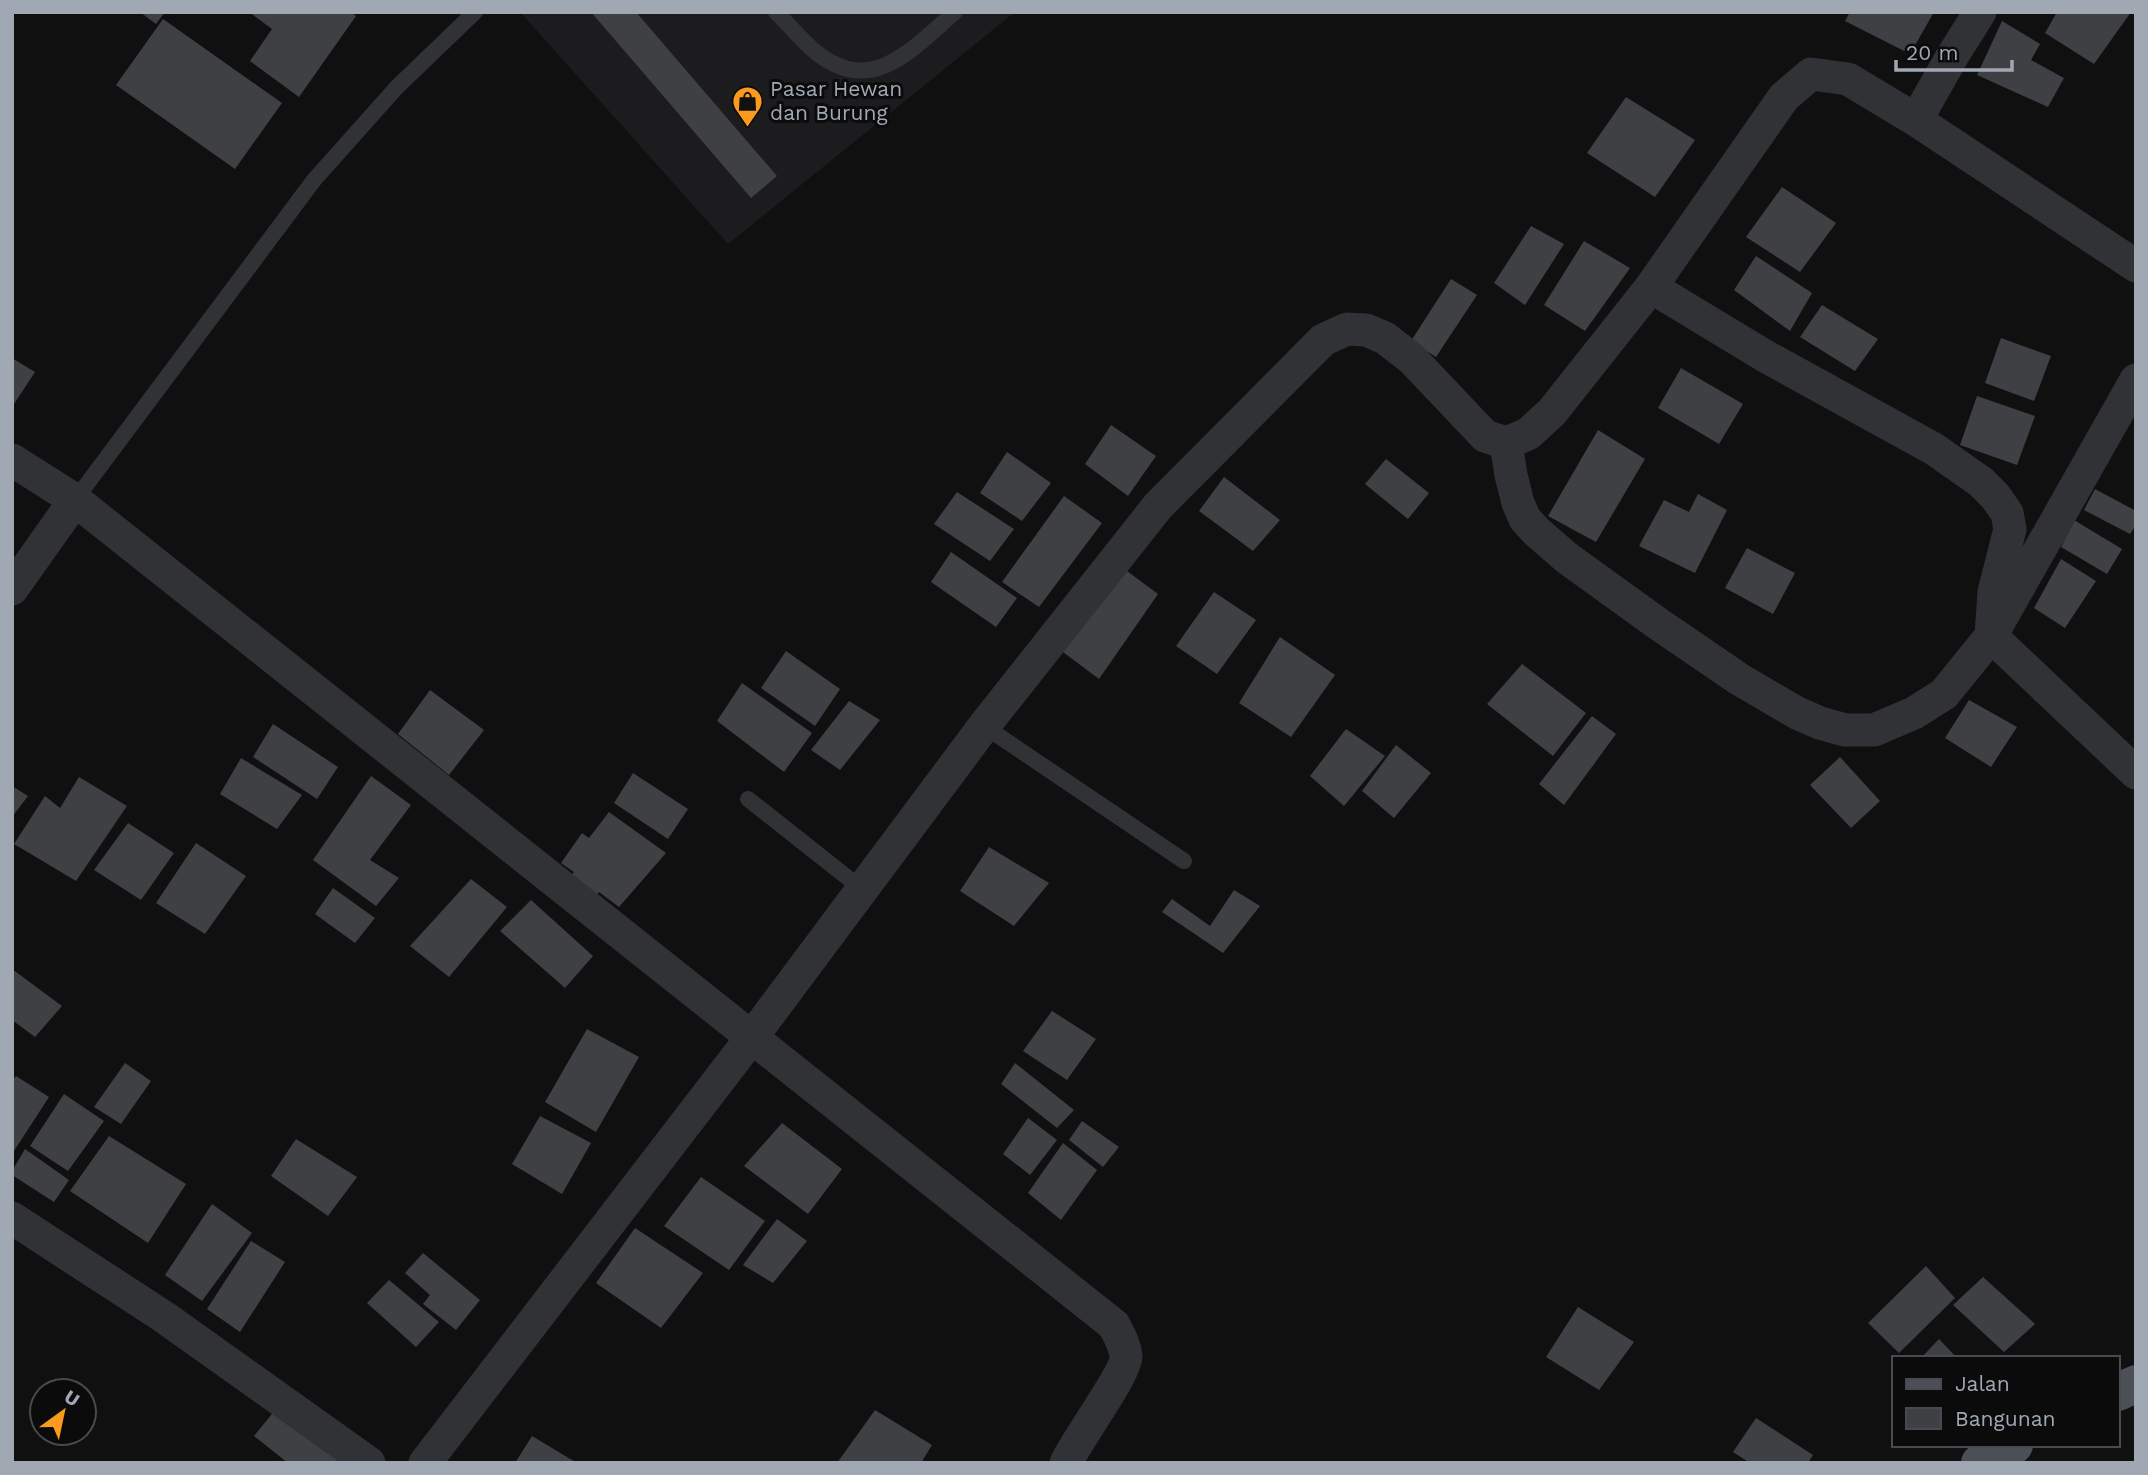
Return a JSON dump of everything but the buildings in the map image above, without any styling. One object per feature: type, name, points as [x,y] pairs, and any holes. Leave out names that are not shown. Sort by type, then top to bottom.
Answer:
[{"type":"main road","points":[[2120,1391],[2136,1384]]},
{"type":"main road","points":[[1980,1463],[2010,1447]]},
{"type":"street","points":[[1916,120],[1952,55],[1980,12]]},
{"type":"street","points":[[425,1463],[752,1037],[984,726],[1158,506],[1323,340],[1347,329],[1366,330],[1385,338],[1412,359],[1485,436],[1506,443],[1528,433],[1552,412],[1651,287],[1784,97],[1811,74],[1848,79],[1916,120],[2136,266]]},
{"type":"street","points":[[1651,287],[1765,356],[1934,449],[1981,482],[1995,496],[2007,513],[2010,528],[1994,592],[1991,636]]},
{"type":"street","points":[[1506,443],[1511,475],[1525,519],[1567,558],[1739,679],[1797,713],[1845,730],[1874,730],[1895,723],[1944,694],[1991,636],[2136,380]]},
{"type":"street","points":[[12,460],[75,500],[1114,1325],[1123,1341],[1126,1359],[1066,1463]]},
{"type":"street","points":[[12,589],[75,500]]},
{"type":"street","points":[[1991,636],[2136,773]]},
{"type":"street","points":[[12,1218],[164,1317],[369,1463]]},
{"type":"lane","points":[[75,500],[314,180],[397,87],[475,12]]},
{"type":"lane","points":[[776,12],[812,49],[838,66],[863,72],[888,65],[912,49],[955,12]]},
{"type":"lane","points":[[984,726],[1184,861]]},
{"type":"lane","points":[[748,799],[862,889]]},
{"type":"shaded area","name":"Pasar Hewan dan Burung","points":[[520,12],[1015,12],[728,244]]},
{"type":"place","name":"Pasar Hewan dan Burung","points":[[747,128]]}]
